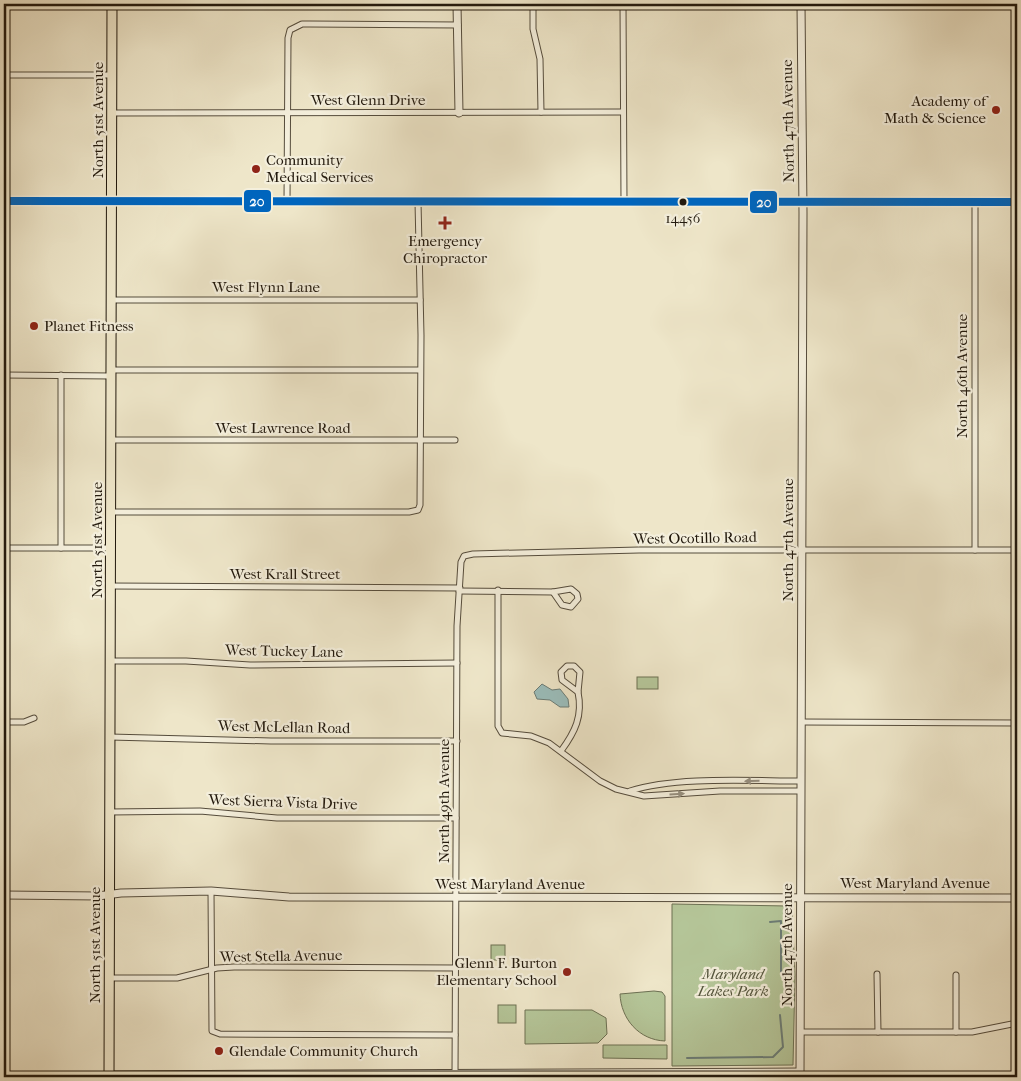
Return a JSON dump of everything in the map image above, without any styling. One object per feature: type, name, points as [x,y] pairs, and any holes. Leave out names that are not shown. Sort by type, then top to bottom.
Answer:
[{"type":"main road","name":"North 51st Avenue","points":[[109,1076],[112,4]]},
{"type":"main road","points":[[4,201],[1017,202]]},
{"type":"street","points":[[458,4],[459,113]]},
{"type":"street","points":[[533,4],[533,29],[540,59],[541,112]]},
{"type":"street","points":[[623,4],[624,202]]},
{"type":"street","name":"North 47th Avenue","points":[[800,1074],[804,202],[801,4]]},
{"type":"street","points":[[287,202],[288,38],[290,30],[302,24],[458,25]]},
{"type":"street","points":[[4,75],[112,75]]},
{"type":"street","name":"West Glenn Drive","points":[[112,113],[623,112]]},
{"type":"street","points":[[111,512],[409,512],[418,510],[420,504],[420,300],[418,202]]},
{"type":"street","name":"North 46th Avenue","points":[[975,202],[975,550]]},
{"type":"street","name":"West Flynn Lane","points":[[111,300],[420,300]]},
{"type":"street","points":[[4,375],[420,370]]},
{"type":"street","points":[[61,375],[61,548]]},
{"type":"street","name":"West Lawrence Road","points":[[111,440],[455,440]]},
{"type":"street","points":[[4,548],[110,548]]},
{"type":"street","name":"West Ocotillo Road","points":[[464,556],[473,554],[639,550],[1017,550]]},
{"type":"street","name":"North 49th Avenue","points":[[455,1074],[457,664],[461,562],[464,556]]},
{"type":"street","name":"West Krall Street","points":[[110,586],[460,589],[553,592],[573,590],[578,596],[577,602],[572,607],[565,607],[553,592]]},
{"type":"street","points":[[498,590],[499,731],[506,734],[536,738],[561,751],[600,781],[616,789],[644,796],[720,791],[800,791]]},
{"type":"street","name":"West Tuckey Lane","points":[[110,661],[186,661],[250,664],[457,664]]},
{"type":"street","points":[[561,751],[572,734],[579,718],[580,707],[578,692],[580,672],[574,666],[567,666],[561,672],[562,680],[578,692]]},
{"type":"street","points":[[4,722],[24,722],[34,718]]},
{"type":"street","points":[[802,722],[1017,723]]},
{"type":"street","name":"West McLellan Road","points":[[110,737],[281,741],[456,741]]},
{"type":"street","points":[[630,791],[642,787],[700,782],[801,781]]},
{"type":"street","name":"West Sierra Vista Drive","points":[[110,812],[200,812],[276,818],[456,818]]},
{"type":"street","points":[[211,891],[212,1031],[220,1034],[455,1036]]},
{"type":"street","name":"West Maryland Avenue","points":[[4,895],[211,891],[289,897],[1017,898]]},
{"type":"street","name":"West Stella Avenue","points":[[109,978],[177,978],[234,967],[455,968]]},
{"type":"street","points":[[877,974],[878,1032]]},
{"type":"street","points":[[956,975],[956,1032]]},
{"type":"street","points":[[801,1032],[972,1032],[1017,1023]]},
{"type":"street","points":[[109,1076],[638,1071],[800,1074]]},
{"type":"street","points":[[638,1071],[638,1077]]},
{"type":"green space","points":[[637,677],[658,677],[658,689],[637,689]]},
{"type":"green space","name":"Maryland Lakes Park","points":[[672,904],[788,906],[792,909],[795,975],[793,1065],[672,1066]]},
{"type":"green space","points":[[491,945],[505,945],[505,960],[491,960]]},
{"type":"green space","points":[[662,992],[665,996],[665,1041],[647,1037],[633,1026],[628,1020],[621,1003],[620,994]]},
{"type":"green space","points":[[498,1005],[516,1005],[516,1023],[498,1023]]},
{"type":"green space","points":[[525,1010],[592,1010],[606,1018],[607,1034],[598,1043],[525,1044]]},
{"type":"green space","points":[[603,1045],[667,1045],[667,1059],[603,1058]]},
{"type":"water","points":[[542,684],[552,690],[560,689],[568,699],[569,707],[560,707],[550,700],[537,699],[534,692]]},
{"type":"waterway","points":[[770,922],[781,921],[781,974]]},
{"type":"waterway","points":[[687,1058],[773,1057],[783,1047],[780,1015]]},
{"type":"transit line","name":"20","points":[[4,201],[1017,202]]},
{"type":"place","name":"Academy of Math & Science","points":[[996,110]]},
{"type":"place","name":"Community Medical Services","points":[[256,169]]},
{"type":"place","name":"14456","points":[[683,202]]},
{"type":"place","name":"Emergency Chiropractor","points":[[445,223]]},
{"type":"place","name":"Planet Fitness","points":[[34,326]]},
{"type":"place","name":"Glenn F. Burton Elementary School","points":[[567,972]]},
{"type":"place","name":"Glendale Community Church","points":[[219,1051]]}]
